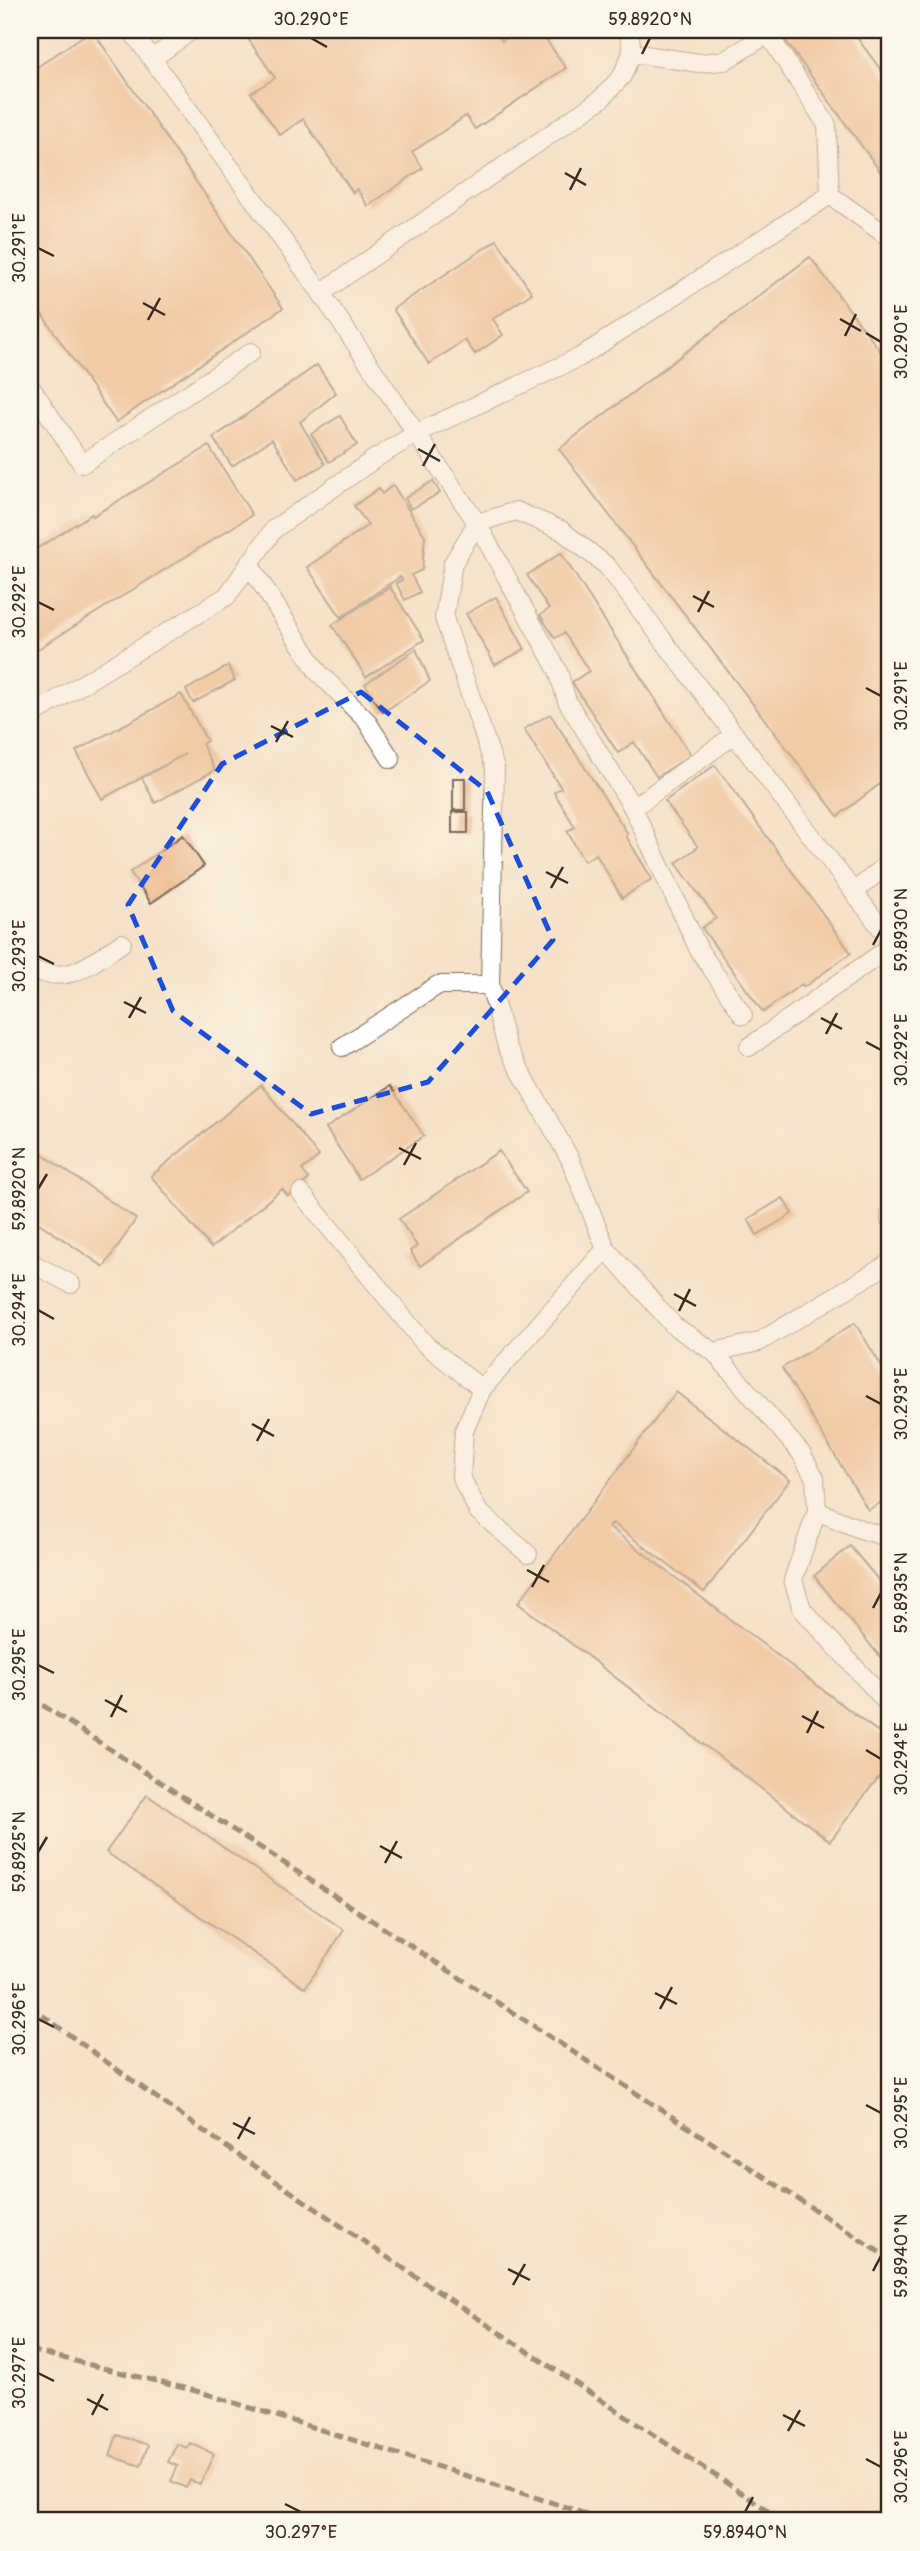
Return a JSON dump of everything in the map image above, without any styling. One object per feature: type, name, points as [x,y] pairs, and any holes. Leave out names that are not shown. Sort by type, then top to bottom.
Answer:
[{"type":"lane","points":[[131,30],[321,293],[477,523],[558,671],[567,701],[633,808],[698,950],[743,1015]]},
{"type":"lane","points":[[152,59],[192,30]]},
{"type":"lane","points":[[321,293],[601,99],[622,76],[632,53],[629,30]]},
{"type":"lane","points":[[632,53],[699,63],[724,61],[768,32],[827,125],[830,195]]},
{"type":"lane","points":[[830,195],[890,238]]},
{"type":"lane","points":[[30,716],[227,596],[274,528],[376,458],[417,433],[580,357],[830,195]]},
{"type":"lane","points":[[30,386],[82,464],[251,352]]},
{"type":"lane","points":[[890,940],[607,566],[561,530],[516,511],[477,523],[453,563],[444,618],[495,768],[490,985],[508,1047],[570,1159],[606,1249],[674,1326],[714,1352],[801,1453],[815,1478],[817,1511],[793,1580],[802,1609],[890,1706]]},
{"type":"lane","points":[[249,564],[318,672],[366,720],[391,759]]},
{"type":"lane","points":[[633,808],[734,735]]},
{"type":"lane","points":[[854,892],[890,862]]},
{"type":"lane","points":[[30,970],[46,975],[76,974],[122,943]]},
{"type":"lane","points":[[749,1047],[890,947]]},
{"type":"lane","points":[[342,1047],[438,985],[490,985]]},
{"type":"lane","points":[[301,1193],[425,1344],[482,1389]]},
{"type":"lane","points":[[890,1212],[890,1220]]},
{"type":"lane","points":[[528,1554],[478,1511],[461,1478],[464,1432],[482,1389],[606,1249]]},
{"type":"lane","points":[[30,1262],[71,1284]]},
{"type":"lane","points":[[714,1352],[760,1342],[890,1264]]},
{"type":"lane","points":[[817,1511],[860,1530],[890,1538]]},
{"type":"highlighted area","points":[[361,692],[487,791],[553,940],[428,1082],[311,1114],[173,1011],[128,905],[222,764]]},
{"type":"building","points":[[92,30],[283,308],[116,422],[30,297],[30,72]]},
{"type":"building","points":[[242,30],[495,30],[502,41],[519,30],[539,30],[566,68],[475,129],[466,116],[412,152],[423,168],[368,206],[357,189],[353,193],[303,119],[280,135],[251,93],[275,78]]},
{"type":"building","points":[[784,30],[851,30],[890,82],[890,185],[780,33]]},
{"type":"building","points":[[497,240],[532,293],[493,319],[503,335],[475,354],[465,340],[429,364],[393,309]]},
{"type":"building","points":[[810,257],[890,364],[890,776],[838,816],[559,449]]},
{"type":"building","points":[[317,365],[336,393],[300,422],[325,464],[297,480],[272,439],[232,466],[213,438]]},
{"type":"building","points":[[340,416],[357,445],[329,462],[311,434]]},
{"type":"building","points":[[209,446],[252,515],[30,654],[30,553]]},
{"type":"building","points":[[433,481],[440,493],[411,509],[405,498]]},
{"type":"building","points":[[393,485],[425,536],[422,570],[411,575],[420,592],[405,600],[396,583],[402,580],[400,577],[341,617],[307,567],[368,525],[354,506],[379,488],[382,494]]},
{"type":"building","points":[[561,553],[691,755],[657,777],[634,742],[618,753],[572,682],[589,671],[564,633],[555,638],[540,615],[549,609],[527,575]]},
{"type":"building","points":[[390,587],[424,640],[366,677],[332,625]]},
{"type":"building","points":[[496,597],[525,649],[495,665],[466,614]]},
{"type":"building","points":[[416,649],[430,681],[383,712],[365,684]]},
{"type":"building","points":[[228,666],[235,680],[193,703],[186,690]]},
{"type":"building","points":[[181,694],[207,741],[202,744],[215,770],[155,803],[142,778],[185,754],[102,799],[76,751]]},
{"type":"building","points":[[550,714],[628,834],[626,836],[652,879],[622,898],[596,854],[584,861],[567,831],[575,827],[554,792],[561,788],[524,729]]},
{"type":"building","points":[[715,765],[851,953],[763,1012],[702,928],[716,918],[676,863],[698,847],[665,801]]},
{"type":"building","points":[[453,778],[465,778],[465,810],[453,810]]},
{"type":"building","points":[[452,812],[468,812],[468,833],[452,833]]},
{"type":"building","points":[[183,835],[204,866],[151,903],[130,872]]},
{"type":"building","points":[[261,1085],[319,1156],[302,1170],[309,1179],[288,1196],[282,1189],[211,1248],[151,1176]]},
{"type":"building","points":[[390,1086],[424,1136],[359,1179],[326,1128]]},
{"type":"building","points":[[30,1146],[136,1219],[104,1267],[30,1217]]},
{"type":"building","points":[[499,1151],[527,1192],[420,1266],[410,1251],[417,1246],[399,1219]]},
{"type":"building","points":[[783,1198],[792,1214],[757,1235],[748,1219]]},
{"type":"building","points":[[855,1323],[890,1380],[890,1497],[868,1510],[782,1368]]},
{"type":"building","points":[[676,1392],[790,1480],[704,1592],[613,1523],[609,1527],[890,1741],[890,1762],[830,1841],[518,1603]]},
{"type":"building","points":[[850,1546],[885,1588],[890,1584],[890,1669],[814,1576]]},
{"type":"building","points":[[147,1795],[344,1930],[305,1988],[106,1852]]},
{"type":"building","points":[[117,2435],[148,2445],[141,2466],[110,2456]]},
{"type":"building","points":[[190,2443],[214,2454],[200,2484],[190,2480],[186,2488],[171,2481],[178,2466],[168,2462],[177,2444],[187,2448]]},
{"type":"railway","points":[[887,30],[890,34]]},
{"type":"railway","points":[[30,1697],[890,2259]]},
{"type":"railway","points":[[30,2006],[309,2204],[784,2521]]},
{"type":"railway","points":[[30,2350],[200,2392],[606,2521]]}]
